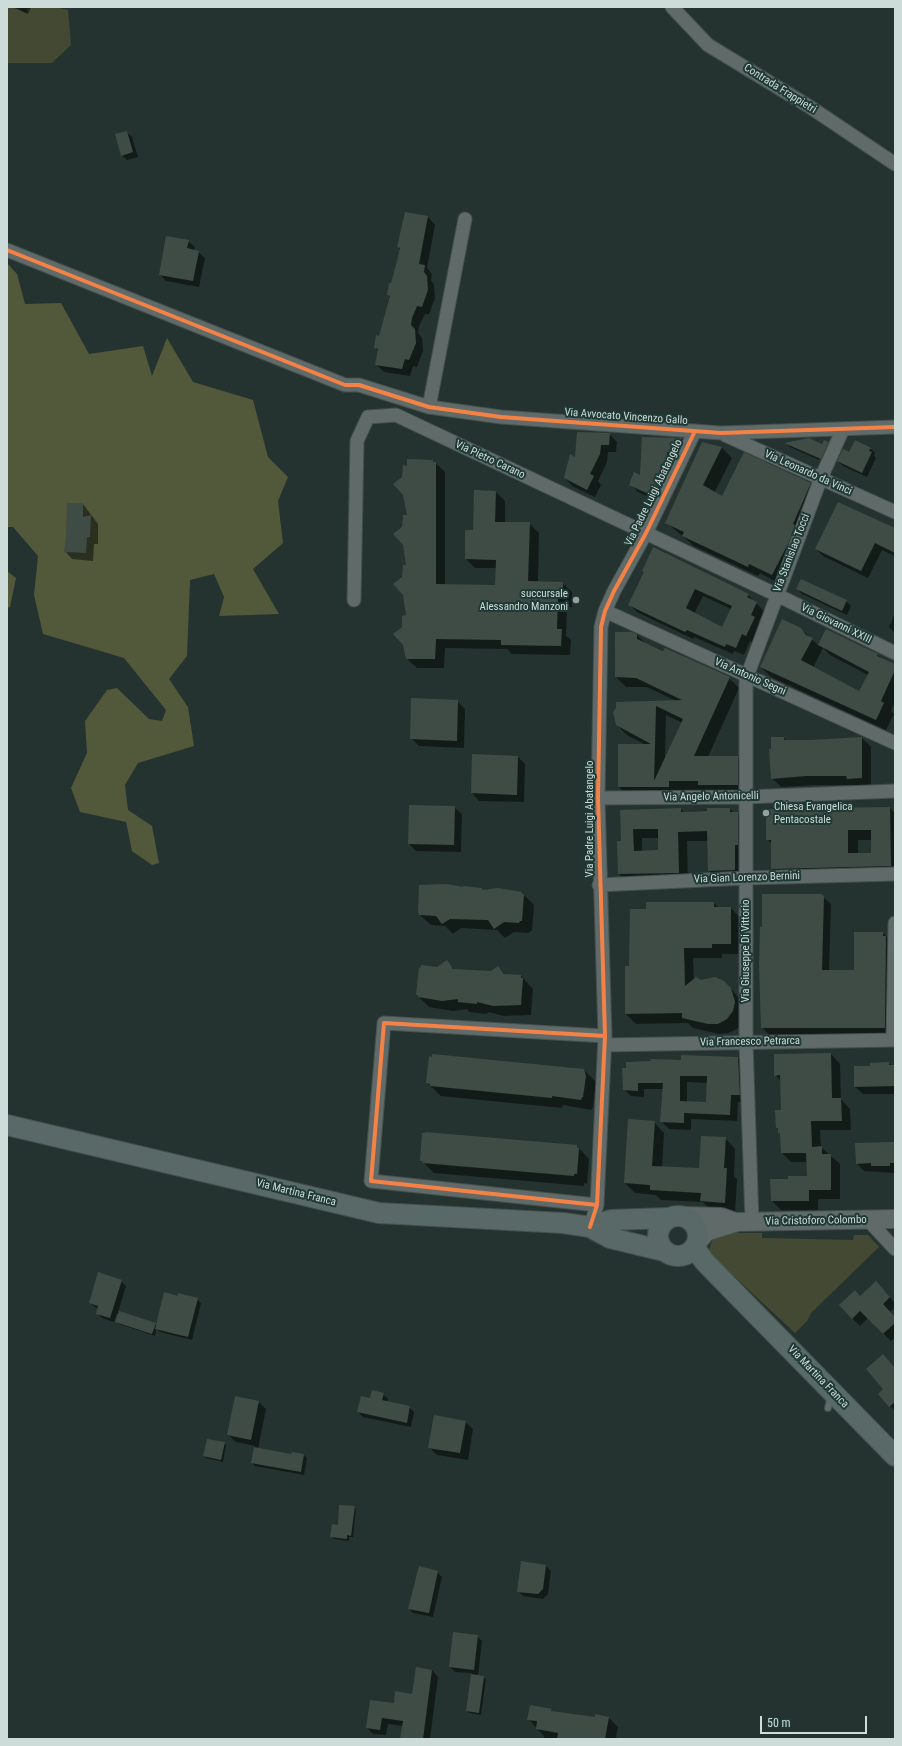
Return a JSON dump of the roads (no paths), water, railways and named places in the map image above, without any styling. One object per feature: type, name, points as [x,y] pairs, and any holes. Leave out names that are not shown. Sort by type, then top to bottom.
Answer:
[{"type":"main road","name":"Via Martina Franca","points":[[7,1125],[379,1213],[563,1223],[590,1227],[610,1238],[669,1254],[741,1299]]},
{"type":"main road","name":"Via Martina Franca","points":[[590,1227],[611,1220],[676,1217]]},
{"type":"main road","points":[[676,1217],[691,1219],[698,1229],[696,1245],[686,1255],[669,1254],[660,1246],[658,1234],[662,1223],[676,1217]]},
{"type":"main road","name":"Via Martina Franca","points":[[696,1245],[704,1261],[741,1299],[830,1399],[895,1456]]},
{"type":"street","name":"Contrada Frappietri","points":[[672,7],[708,45],[810,107],[895,164]]},
{"type":"street","points":[[429,407],[465,219]]},
{"type":"street","name":"Via Avvocato Vincenzo Gallo","points":[[7,250],[345,385],[359,385],[429,407],[501,418],[722,433],[895,427]]},
{"type":"street","name":"Via Pietro Carano","points":[[354,600],[357,441],[368,417],[396,415],[777,595]]},
{"type":"street","name":"Via Stanislao Tocci","points":[[747,677],[821,478],[843,429]]},
{"type":"street","name":"Via Padre Luigi Abatangelo","points":[[590,1227],[597,1205],[605,1041],[599,885],[598,798],[601,627],[605,612],[646,533],[695,431]]},
{"type":"street","name":"Via Leonardo da Vinci","points":[[722,433],[895,512]]},
{"type":"street","name":"Via Giovanni XXIII","points":[[777,595],[895,653]]},
{"type":"street","name":"Via Antonio Segni","points":[[605,612],[895,743]]},
{"type":"street","name":"Via Giuseppe Di Vittorio","points":[[745,1222],[747,677]]},
{"type":"street","name":"Via Angelo Antonicelli","points":[[598,798],[746,797],[895,791]]},
{"type":"street","name":"Via Gian Lorenzo Bernini","points":[[599,885],[746,878],[895,874]]},
{"type":"street","points":[[894,1040],[895,923]]},
{"type":"street","name":"Via Francesco Petrarca","points":[[597,1205],[371,1181],[384,1023],[605,1041],[746,1042],[894,1040]]},
{"type":"street","name":"Via Cristoforo Colombo","points":[[676,1217],[722,1217],[745,1222],[895,1219]]},
{"type":"street","points":[[868,1220],[895,1249]]},
{"type":"street","name":"Via Cristoforo Colombo","points":[[696,1245],[706,1232],[745,1222]]},
{"type":"place","name":"succursale Alessandro Manzoni","points":[[576,600]]},
{"type":"place","name":"Chiesa Evangelica Pentacostale","points":[[766,813]]}]
